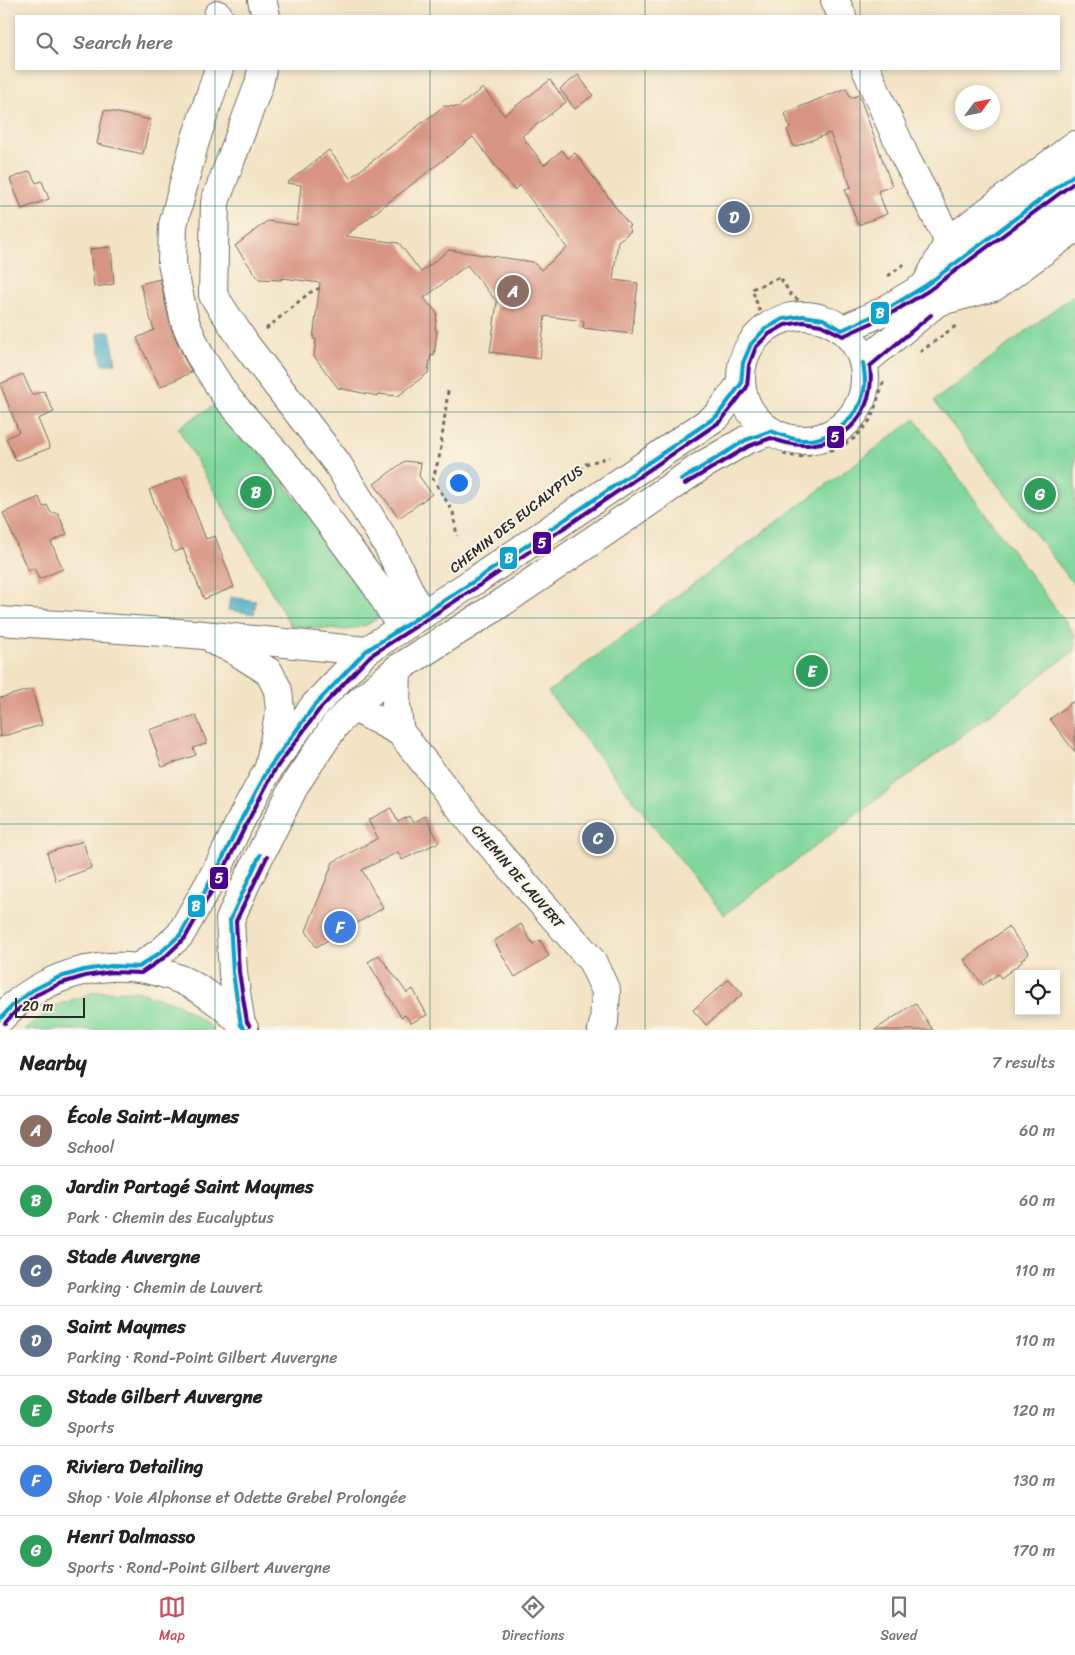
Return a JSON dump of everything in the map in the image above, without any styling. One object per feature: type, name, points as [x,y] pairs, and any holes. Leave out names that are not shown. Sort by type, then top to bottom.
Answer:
[{"type":"main road","points":[[262,0],[266,15]]},
{"type":"main road","points":[[835,0],[842,15]]},
{"type":"main road","points":[[219,70],[195,141],[173,225],[172,263],[185,322],[210,375],[226,398],[289,468],[375,584],[411,622]]},
{"type":"main road","points":[[262,70],[259,84],[215,202],[213,295],[246,345],[337,464],[388,546],[414,600],[411,622]]},
{"type":"main road","points":[[866,70],[906,159],[949,241]]},
{"type":"main road","points":[[930,295],[949,241],[1075,145]]},
{"type":"main road","points":[[863,364],[930,295],[1075,174]]},
{"type":"main road","points":[[930,295],[1075,201]]},
{"type":"main road","points":[[837,319],[855,345],[863,364],[865,384],[859,404],[848,421],[831,434],[811,440],[790,439],[771,431],[756,419],[746,403],[737,372],[751,344],[765,329],[783,319],[803,316],[824,320],[837,319],[882,312],[930,295],[994,287],[1075,228]]},
{"type":"main road","name":"CHEMIN DES EUCALYPTUS","points":[[270,768],[326,691],[366,651],[717,416],[737,372]]},
{"type":"main road","points":[[243,1027],[233,973],[230,920],[246,883],[296,784],[336,724],[397,669],[499,604],[700,467],[746,440],[771,431]]},
{"type":"main road","points":[[0,621],[194,634],[366,651]]},
{"type":"main road","points":[[139,967],[161,952],[180,935],[218,868],[242,818],[270,768],[280,710],[278,690],[269,672],[231,648],[194,634]]},
{"type":"main road","name":"CHEMIN DE LAUVERT","points":[[397,669],[396,705],[400,732]]},
{"type":"main road","name":"CHEMIN DE LAUVERT","points":[[353,707],[400,732],[477,830],[592,961],[606,991],[602,1030]]},
{"type":"main road","points":[[0,1019],[10,1007],[33,990],[57,978],[84,970],[111,966],[139,967],[168,974],[196,986],[220,1004],[243,1027]]},
{"type":"path","points":[[737,372],[739,344],[760,312],[752,289],[780,277],[791,294],[804,304],[837,319]]},
{"type":"path","points":[[246,345],[309,293],[322,287]]},
{"type":"path","points":[[448,390],[440,454],[433,479],[453,512],[457,536]]},
{"type":"path","name":"CHEMIN DES EUCALYPTUS","points":[[495,534],[586,464],[611,457]]},
{"type":"green space","points":[[1075,294],[1075,586],[934,401]]},
{"type":"green space","points":[[221,401],[384,613],[367,625],[346,630],[291,626],[178,428]]},
{"type":"green space","points":[[915,419],[1075,635],[1075,650],[724,915],[548,692]]},
{"type":"green space","points":[[136,991],[176,1003],[213,1030],[24,1030],[55,1006],[94,992]]},
{"type":"water","points":[[110,331],[116,363],[102,365],[97,333]]},
{"type":"water","points":[[230,597],[256,601],[254,614],[228,610]]},
{"type":"building","points":[[578,75],[593,95],[575,109],[560,89]]},
{"type":"building","points":[[550,80],[566,102],[522,136],[544,165],[562,150],[568,158],[575,153],[630,226],[628,227],[631,231],[618,241],[613,280],[638,283],[632,334],[583,328],[584,321],[545,316],[540,359],[490,352],[497,302],[467,265],[424,298],[437,313],[434,356],[431,355],[428,373],[398,396],[378,394],[378,396],[338,388],[314,356],[316,339],[313,339],[320,283],[283,278],[281,280],[259,279],[235,246],[267,221],[297,225],[301,185],[287,183],[329,150],[350,178],[444,106],[458,107],[483,88],[504,115]],"holes":[[[473,137],[514,190],[520,185],[567,248],[541,270],[533,262],[449,250],[421,272],[399,243],[345,236]]]},
{"type":"building","points":[[846,88],[851,98],[859,95],[892,186],[878,191],[887,214],[858,225],[845,189],[851,187],[830,133],[794,147],[787,130],[790,128],[785,113]]},
{"type":"building","points":[[104,110],[151,120],[143,154],[97,144]]},
{"type":"building","points":[[30,171],[36,183],[42,181],[49,199],[22,209],[10,179]]},
{"type":"building","points":[[111,247],[114,284],[94,287],[90,249]]},
{"type":"building","points":[[160,279],[171,328],[192,372],[160,387],[137,338],[154,330],[140,284]]},
{"type":"building","points":[[23,374],[32,395],[44,391],[54,412],[38,419],[50,448],[16,461],[6,438],[19,432],[0,384]]},
{"type":"building","points":[[405,461],[421,463],[419,476],[432,494],[399,518],[374,484]]},
{"type":"building","points":[[182,477],[206,539],[215,536],[234,587],[204,599],[183,549],[174,552],[149,490]]},
{"type":"building","points":[[39,497],[43,507],[47,505],[51,513],[58,513],[67,534],[51,542],[63,569],[39,579],[34,568],[28,571],[3,513]]},
{"type":"building","points":[[32,689],[42,725],[0,737],[0,698]]},
{"type":"building","points":[[1075,700],[1075,752],[1050,719]]},
{"type":"building","points":[[196,715],[207,743],[193,748],[196,755],[162,767],[149,730]]},
{"type":"building","points":[[391,808],[398,822],[409,816],[413,823],[425,816],[439,842],[402,860],[398,852],[362,870],[383,908],[316,947],[306,931],[333,862],[378,838],[368,820]]},
{"type":"building","points":[[83,841],[91,868],[56,881],[47,853]]},
{"type":"building","points":[[521,924],[533,944],[540,940],[549,956],[515,977],[494,941]]},
{"type":"building","points":[[1008,927],[1029,954],[1021,960],[1022,962],[1001,978],[998,974],[983,985],[964,960]]},
{"type":"building","points":[[379,955],[407,993],[413,989],[427,1015],[411,1023],[405,1015],[401,1017],[368,962]]},
{"type":"building","points":[[729,979],[743,994],[706,1025],[693,1010]]},
{"type":"building","points":[[915,1003],[933,1030],[875,1030]]},
{"type":"transit line","name":"B","points":[[0,1019],[11,1007],[33,990],[57,978],[84,970],[111,966],[139,967],[161,952],[180,935],[218,868],[269,768],[314,706],[366,651],[479,578],[717,416],[741,384],[743,363],[751,344],[765,329],[783,319],[803,316],[823,319],[842,330],[882,312],[925,286],[1075,174]]},
{"type":"transit line","name":"5","points":[[5,1023],[36,995],[59,984],[85,976],[111,972],[141,973],[165,957],[185,938],[223,871],[274,771],[319,710],[370,656],[483,583],[721,421],[747,387],[749,365],[756,347],[769,334],[785,325],[803,322],[821,325],[843,336],[885,317],[928,291],[1075,182]]},
{"type":"transit line","name":"5","points":[[685,484],[749,446],[771,438],[791,444],[810,445],[828,441],[844,433],[856,421],[866,405],[870,387],[870,366],[931,315]]},
{"type":"transit line","name":"B","points":[[771,431],[789,438],[801,440],[813,439],[835,431],[844,424],[859,405],[865,383],[863,363]]},
{"type":"transit line","name":"B","points":[[681,480],[746,440],[771,431]]},
{"type":"transit line","name":"B","points":[[245,1030],[241,1025],[233,973],[230,920],[260,855]]},
{"type":"transit line","name":"5","points":[[250,1026],[247,1022],[239,972],[236,921],[267,857]]},
{"type":"place","name":"Saint Maymes","points":[[734,217]]},
{"type":"place","name":"École Saint-Maymes","points":[[513,291]]},
{"type":"place","name":"Jardin Partagé Saint Maymes","points":[[256,492]]},
{"type":"place","name":"Henri Dalmasso","points":[[1040,494]]},
{"type":"place","name":"Stade Gilbert Auvergne","points":[[812,671]]},
{"type":"place","name":"Stade Auvergne","points":[[598,838]]},
{"type":"place","name":"Riviera Detailing","points":[[340,927]]}]
